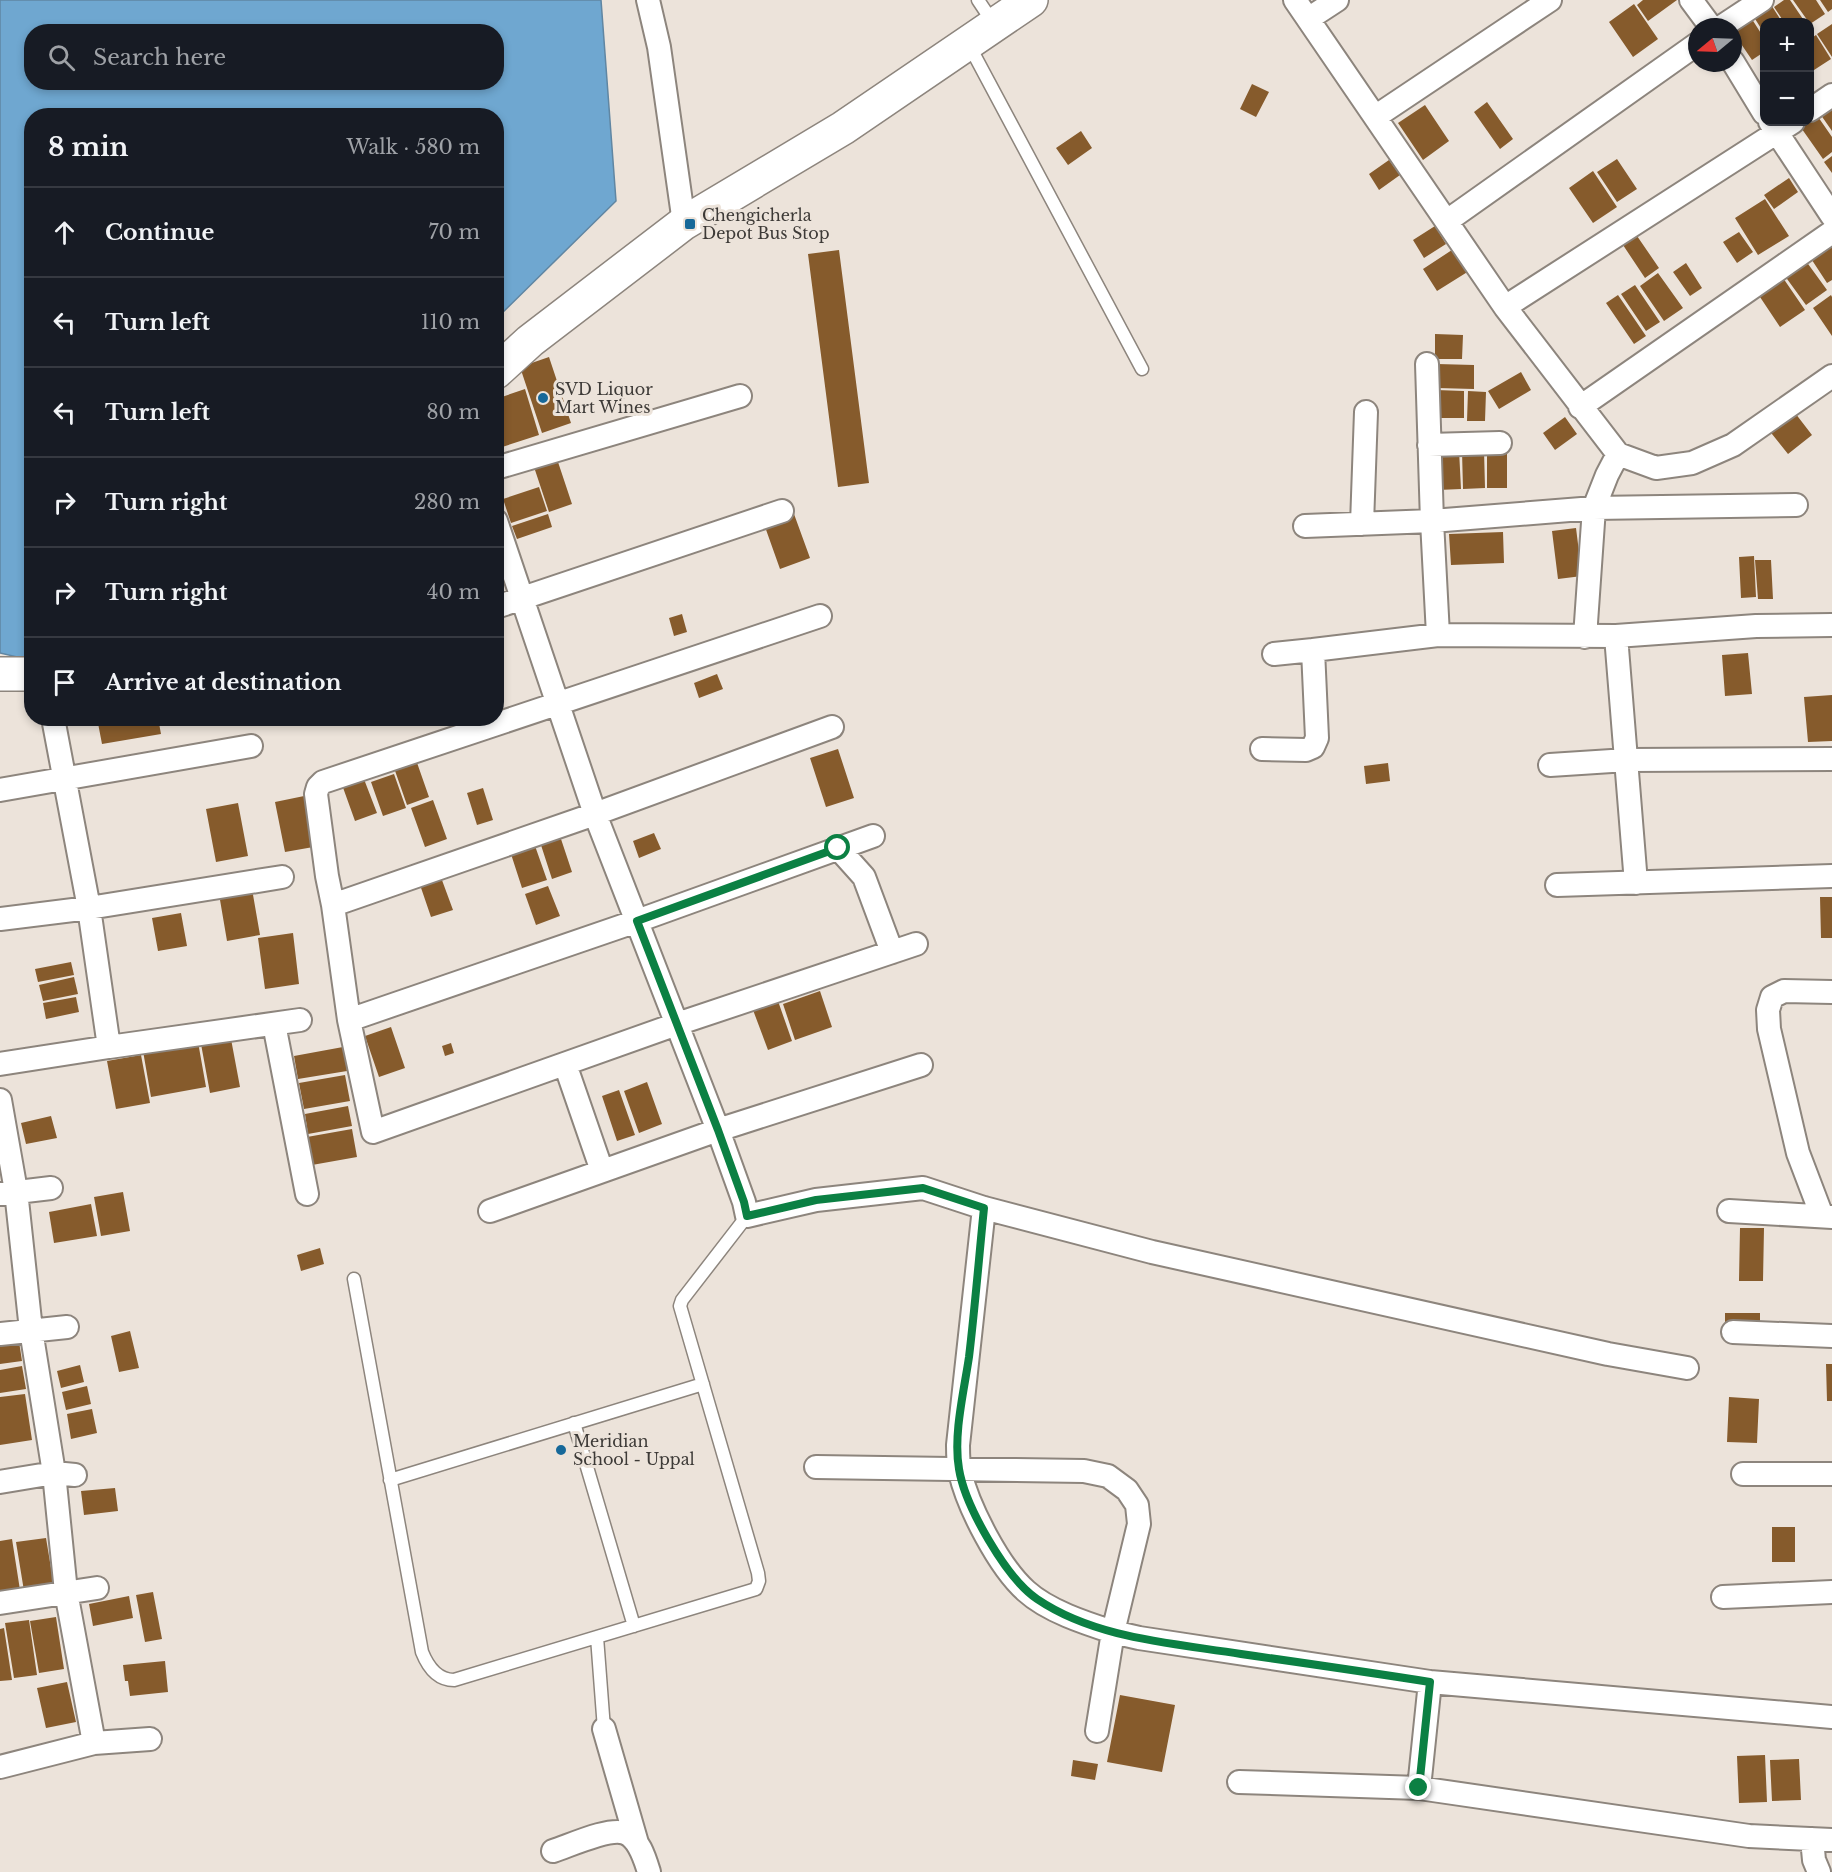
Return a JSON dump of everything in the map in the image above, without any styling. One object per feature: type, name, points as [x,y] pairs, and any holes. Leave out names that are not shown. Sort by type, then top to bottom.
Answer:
[{"type":"street","points":[[648,0],[659,47],[684,223]]},
{"type":"street","points":[[504,365],[530,341],[684,223],[843,128],[968,43],[987,12],[1031,0]]},
{"type":"street","points":[[1295,0],[1504,307],[1618,454],[1656,468],[1692,463],[1734,446],[1832,376]]},
{"type":"street","points":[[1308,19],[1337,0]]},
{"type":"street","points":[[1375,117],[1550,0]]},
{"type":"street","points":[[1691,0],[1704,18]]},
{"type":"street","points":[[1735,18],[1762,0]]},
{"type":"street","points":[[1447,221],[1688,50]]},
{"type":"street","points":[[1739,72],[1760,106]]},
{"type":"street","points":[[1814,107],[1832,95]]},
{"type":"street","points":[[1504,307],[1778,126]]},
{"type":"street","points":[[1781,126],[1832,216]]},
{"type":"street","points":[[1580,407],[1832,232]]},
{"type":"street","points":[[1426,364],[1438,635]]},
{"type":"street","points":[[504,466],[740,396]]},
{"type":"street","points":[[1362,524],[1366,412]]},
{"type":"street","points":[[1429,445],[1500,443]]},
{"type":"street","points":[[1585,637],[1594,508],[1618,454]]},
{"type":"street","points":[[1305,526],[1432,521],[1594,508],[1796,505]]},
{"type":"street","points":[[504,604],[782,511]]},
{"type":"street","points":[[504,543],[596,814],[718,1130],[747,1216],[816,1200],[923,1188],[984,1208],[1152,1252],[1608,1354],[1687,1368]]},
{"type":"street","points":[[504,721],[820,616]]},
{"type":"street","points":[[1274,654],[1438,635],[1585,637],[1756,626],[1832,625]]},
{"type":"street","points":[[1616,636],[1636,884]]},
{"type":"street","points":[[1262,749],[1306,750],[1313,747],[1317,738],[1312,650]]},
{"type":"street","points":[[0,674],[24,674]]},
{"type":"street","points":[[55,726],[88,908],[109,1047]]},
{"type":"street","points":[[490,726],[323,782],[318,787],[316,794],[349,1020],[373,1132],[677,1024],[916,944]]},
{"type":"street","points":[[333,904],[596,814],[832,727]]},
{"type":"street","points":[[0,790],[250,747]]},
{"type":"street","points":[[1550,765],[1627,760],[1832,759]]},
{"type":"street","points":[[349,1020],[637,921],[873,836]]},
{"type":"street","points":[[838,848],[864,877],[892,952]]},
{"type":"street","points":[[1557,885],[1832,876]]},
{"type":"street","points":[[0,919],[88,908],[282,877]]},
{"type":"street","points":[[1729,1211],[1827,1217],[1798,1153],[1769,1029],[1768,1010],[1772,997],[1784,991],[1832,992]]},
{"type":"street","points":[[0,1064],[300,1020]]},
{"type":"street","points":[[274,1024],[307,1194]]},
{"type":"street","points":[[566,1064],[602,1171]]},
{"type":"street","points":[[490,1211],[718,1130],[921,1065]]},
{"type":"street","points":[[0,1100],[8,1193],[31,1330],[65,1474],[66,1592],[94,1743]]},
{"type":"street","points":[[8,1193],[51,1188]]},
{"type":"street","points":[[984,1208],[960,1422],[959,1470],[969,1502],[1000,1557],[1026,1591],[1040,1601],[1082,1622],[1139,1638],[1430,1682],[1832,1717]]},
{"type":"street","points":[[0,1334],[67,1327]]},
{"type":"street","points":[[1733,1332],[1832,1336]]},
{"type":"street","points":[[816,1467],[1084,1472],[1108,1476],[1127,1490],[1137,1505],[1140,1524],[1113,1632],[1097,1731]]},
{"type":"street","points":[[0,1482],[65,1474]]},
{"type":"street","points":[[1743,1474],[1832,1474]]},
{"type":"street","points":[[0,1603],[98,1588]]},
{"type":"street","points":[[1722,1597],[1832,1592]]},
{"type":"street","points":[[1419,1788],[1430,1682]]},
{"type":"street","points":[[604,1729],[637,1843],[649,1872]]},
{"type":"street","points":[[0,1767],[94,1743],[150,1739]]},
{"type":"street","points":[[1239,1782],[1419,1788],[1749,1836],[1822,1840],[1814,1860],[1819,1872]]},
{"type":"street","points":[[553,1851],[608,1833],[625,1833],[637,1843]]},
{"type":"street","points":[[1831,1872],[1832,1867]]},
{"type":"lane","points":[[968,43],[1142,369]]},
{"type":"lane","points":[[354,1280],[422,1652],[431,1670],[446,1680],[454,1680],[756,1589],[759,1581],[680,1306],[682,1300],[747,1216]]},
{"type":"lane","points":[[390,1480],[703,1384]]},
{"type":"lane","points":[[574,1424],[634,1626]]},
{"type":"lane","points":[[597,1637],[604,1729]]},
{"type":"water","points":[[0,0],[601,0],[616,201],[504,311],[504,108],[24,108],[24,659],[0,653]]},
{"type":"building","points":[[1643,0],[1677,0],[1648,21],[1637,5]]},
{"type":"building","points":[[1768,0],[1779,18],[1760,18],[1760,27],[1750,11]]},
{"type":"building","points":[[1784,0],[1790,0],[1802,18],[1781,18],[1774,7]]},
{"type":"building","points":[[1793,0],[1816,0],[1825,14],[1814,21],[1814,18],[1806,18]]},
{"type":"building","points":[[1820,0],[1832,0],[1832,9],[1828,12]]},
{"type":"building","points":[[1634,4],[1658,39],[1633,57],[1609,22]]},
{"type":"building","points":[[1748,13],[1760,32],[1760,55],[1752,60],[1742,45],[1742,21]]},
{"type":"building","points":[[1832,24],[1832,57],[1817,34]]},
{"type":"building","points":[[1816,35],[1831,59],[1814,70],[1814,36]]},
{"type":"building","points":[[1252,84],[1269,92],[1256,117],[1240,109]]},
{"type":"building","points":[[1832,97],[1832,131],[1816,108]]},
{"type":"building","points":[[1487,102],[1513,139],[1500,149],[1474,112]]},
{"type":"building","points":[[1425,105],[1449,141],[1423,160],[1398,123]]},
{"type":"building","points":[[1814,111],[1832,137],[1832,152],[1823,159],[1800,126],[1814,126]]},
{"type":"building","points":[[1081,131],[1092,148],[1068,165],[1056,148]]},
{"type":"building","points":[[1832,156],[1832,173],[1824,162]]},
{"type":"building","points":[[1617,159],[1637,189],[1617,202],[1597,172]]},
{"type":"building","points":[[1389,160],[1400,175],[1379,190],[1369,174]]},
{"type":"building","points":[[1593,171],[1617,207],[1593,223],[1569,188]]},
{"type":"building","points":[[1789,178],[1798,192],[1774,209],[1764,195]]},
{"type":"building","points":[[1765,199],[1789,236],[1758,255],[1735,218]]},
{"type":"building","points":[[1435,226],[1446,244],[1424,258],[1413,240]]},
{"type":"building","points":[[1739,232],[1753,252],[1737,263],[1723,242]]},
{"type":"building","points":[[1635,233],[1659,268],[1645,278],[1621,242]]},
{"type":"building","points":[[1832,238],[1832,280],[1827,283],[1808,254]]},
{"type":"building","points":[[1455,248],[1469,271],[1437,291],[1423,269]]},
{"type":"building","points":[[839,250],[869,483],[838,487],[808,254]]},
{"type":"building","points":[[1803,257],[1827,290],[1806,305],[1782,272]]},
{"type":"building","points":[[1686,263],[1702,288],[1690,296],[1673,272]]},
{"type":"building","points":[[1658,273],[1683,308],[1664,321],[1640,286]]},
{"type":"building","points":[[1781,275],[1805,310],[1780,327],[1756,291]]},
{"type":"building","points":[[1635,285],[1660,322],[1646,331],[1621,294]]},
{"type":"building","points":[[1618,295],[1646,336],[1634,344],[1606,303]]},
{"type":"building","points":[[1831,295],[1832,297],[1832,336],[1813,308]]},
{"type":"building","points":[[1435,334],[1463,335],[1462,359],[1435,359]]},
{"type":"building","points":[[549,357],[571,423],[542,433],[520,367]]},
{"type":"building","points":[[1437,364],[1474,365],[1474,389],[1437,388]]},
{"type":"building","points":[[1521,372],[1531,390],[1499,409],[1488,391]]},
{"type":"building","points":[[525,389],[539,435],[504,446],[504,396]]},
{"type":"building","points":[[1436,390],[1464,391],[1464,418],[1435,418]]},
{"type":"building","points":[[1468,391],[1486,392],[1485,421],[1467,421]]},
{"type":"building","points":[[1792,409],[1812,435],[1788,454],[1768,429]]},
{"type":"building","points":[[1565,417],[1577,434],[1555,450],[1543,433]]},
{"type":"building","points":[[1459,450],[1461,489],[1438,490],[1436,451]]},
{"type":"building","points":[[1484,450],[1485,488],[1463,489],[1462,451]]},
{"type":"building","points":[[1487,451],[1507,451],[1507,488],[1487,488]]},
{"type":"building","points":[[556,456],[572,504],[549,512],[533,464]]},
{"type":"building","points":[[539,487],[547,511],[511,523],[504,499]]},
{"type":"building","points":[[548,514],[552,527],[517,539],[512,526]]},
{"type":"building","points":[[794,514],[810,558],[780,569],[764,524]]},
{"type":"building","points":[[1576,528],[1582,576],[1558,579],[1552,531]]},
{"type":"building","points":[[1503,532],[1504,563],[1451,565],[1449,534]]},
{"type":"building","points":[[1754,556],[1756,597],[1741,598],[1739,557]]},
{"type":"building","points":[[1755,560],[1771,560],[1773,599],[1758,599]]},
{"type":"building","points":[[682,614],[687,632],[674,636],[669,618]]},
{"type":"building","points":[[1748,653],[1752,694],[1725,696],[1722,655]]},
{"type":"building","points":[[717,674],[723,689],[699,698],[694,683]]},
{"type":"building","points":[[1832,695],[1832,741],[1808,742],[1804,697]]},
{"type":"building","points":[[99,726],[160,726],[161,734],[102,744]]},
{"type":"building","points":[[838,749],[854,798],[826,807],[810,758]]},
{"type":"building","points":[[415,757],[429,797],[407,805],[393,765]]},
{"type":"building","points":[[1388,763],[1390,781],[1366,784],[1364,766]]},
{"type":"building","points":[[362,774],[377,813],[355,821],[341,782]]},
{"type":"building","points":[[394,774],[406,808],[383,816],[371,782]]},
{"type":"building","points":[[483,788],[493,820],[477,825],[467,793]]},
{"type":"building","points":[[309,795],[319,846],[285,852],[275,802]]},
{"type":"building","points":[[433,800],[447,839],[425,847],[411,808]]},
{"type":"building","points":[[238,803],[248,856],[216,862],[206,809]]},
{"type":"building","points":[[654,833],[661,849],[639,858],[633,841]]},
{"type":"building","points":[[560,836],[572,872],[552,879],[540,842]]},
{"type":"building","points":[[534,843],[547,880],[522,888],[510,851]]},
{"type":"building","points":[[439,872],[453,910],[431,917],[418,879]]},
{"type":"building","points":[[548,886],[560,916],[536,925],[525,894]]},
{"type":"building","points":[[252,889],[260,935],[227,941],[219,894]]},
{"type":"building","points":[[1820,897],[1832,897],[1832,938],[1821,938]]},
{"type":"building","points":[[181,913],[187,946],[158,951],[152,918]]},
{"type":"building","points":[[293,933],[299,984],[265,989],[258,938]]},
{"type":"building","points":[[71,962],[74,975],[38,982],[35,969]]},
{"type":"building","points":[[74,977],[78,994],[43,1001],[39,985]]},
{"type":"building","points":[[820,991],[832,1027],[795,1040],[783,1004]]},
{"type":"building","points":[[76,997],[79,1012],[46,1019],[43,1003]]},
{"type":"building","points":[[778,1001],[792,1041],[768,1050],[753,1010]]},
{"type":"building","points":[[391,1027],[405,1068],[379,1077],[365,1036]]},
{"type":"building","points":[[231,1039],[240,1087],[210,1093],[201,1044]]},
{"type":"building","points":[[198,1042],[206,1087],[151,1097],[143,1051]]},
{"type":"building","points":[[451,1043],[454,1053],[445,1056],[442,1046]]},
{"type":"building","points":[[343,1047],[347,1071],[298,1079],[294,1056]]},
{"type":"building","points":[[141,1055],[150,1103],[116,1109],[107,1061]]},
{"type":"building","points":[[345,1075],[350,1101],[304,1109],[299,1083]]},
{"type":"building","points":[[647,1082],[662,1124],[639,1133],[624,1091]]},
{"type":"building","points":[[619,1090],[635,1135],[617,1141],[602,1096]]},
{"type":"building","points":[[348,1106],[352,1126],[308,1134],[305,1114]]},
{"type":"building","points":[[51,1116],[57,1138],[26,1144],[21,1123]]},
{"type":"building","points":[[352,1129],[357,1157],[312,1165],[307,1137]]},
{"type":"building","points":[[123,1192],[130,1231],[101,1236],[94,1197]]},
{"type":"building","points":[[91,1204],[97,1236],[54,1243],[49,1212]]},
{"type":"building","points":[[1740,1228],[1764,1228],[1763,1281],[1739,1281]]},
{"type":"building","points":[[320,1248],[324,1264],[301,1271],[297,1255]]},
{"type":"building","points":[[1725,1313],[1760,1313],[1760,1324],[1725,1323]]},
{"type":"building","points":[[130,1331],[139,1368],[119,1372],[111,1336]]},
{"type":"building","points":[[18,1335],[22,1361],[0,1364],[0,1338]]},
{"type":"building","points":[[1826,1364],[1832,1364],[1832,1401],[1827,1401]]},
{"type":"building","points":[[80,1365],[84,1382],[61,1388],[57,1371]]},
{"type":"building","points":[[22,1366],[26,1389],[0,1393],[0,1370]]},
{"type":"building","points":[[87,1386],[91,1404],[66,1410],[62,1392]]},
{"type":"building","points":[[25,1394],[32,1440],[0,1445],[0,1397]]},
{"type":"building","points":[[1729,1397],[1759,1399],[1757,1443],[1727,1442]]},
{"type":"building","points":[[92,1409],[97,1433],[71,1439],[67,1414]]},
{"type":"building","points":[[115,1488],[118,1511],[84,1515],[81,1491]]},
{"type":"building","points":[[1772,1527],[1795,1527],[1795,1562],[1772,1562]]},
{"type":"building","points":[[46,1538],[54,1586],[24,1591],[16,1542]]},
{"type":"building","points":[[12,1539],[20,1590],[0,1593],[0,1541]]},
{"type":"building","points":[[153,1592],[162,1639],[145,1642],[136,1595]]},
{"type":"building","points":[[129,1596],[133,1618],[93,1626],[89,1604]]},
{"type":"building","points":[[56,1617],[64,1669],[39,1673],[30,1621]]},
{"type":"building","points":[[29,1620],[37,1675],[14,1678],[5,1623]]},
{"type":"building","points":[[4,1628],[12,1680],[0,1681],[0,1629]]},
{"type":"building","points":[[165,1661],[168,1692],[130,1696],[123,1665]]},
{"type":"building","points":[[67,1682],[76,1722],[46,1728],[37,1688]]},
{"type":"building","points":[[1120,1695],[1175,1705],[1162,1772],[1107,1762]]},
{"type":"building","points":[[1765,1755],[1767,1802],[1739,1803],[1737,1756]]},
{"type":"building","points":[[1799,1759],[1801,1800],[1772,1801],[1770,1760]]},
{"type":"building","points":[[1073,1760],[1098,1764],[1095,1780],[1071,1776]]},
{"type":"place","name":"Chengicherla Depot Bus Stop","points":[[690,224]]},
{"type":"place","name":"SVD Liquor Mart Wines","points":[[543,398]]},
{"type":"place","name":"Meridian School - Uppal","points":[[561,1450]]},
{"type":"route","points":[[838,848],[637,921],[718,1130],[747,1216],[816,1200],[923,1188],[984,1208],[960,1422],[959,1470],[969,1502],[1000,1557],[1016,1579],[1026,1591],[1040,1601],[1082,1622],[1113,1632],[1139,1638],[1430,1682],[1419,1788]]}]
